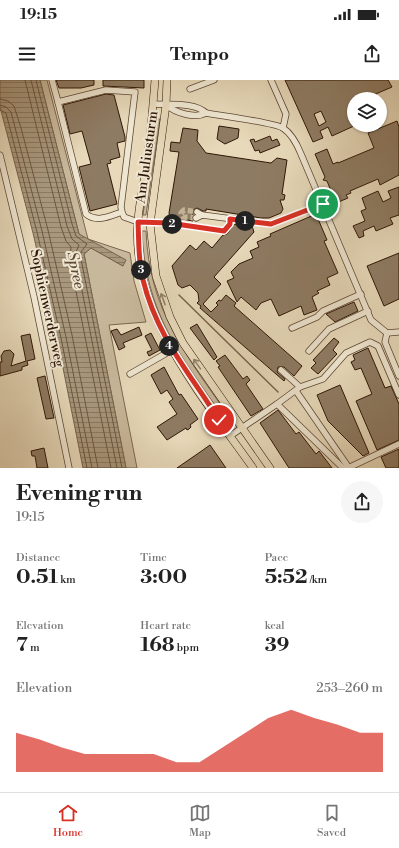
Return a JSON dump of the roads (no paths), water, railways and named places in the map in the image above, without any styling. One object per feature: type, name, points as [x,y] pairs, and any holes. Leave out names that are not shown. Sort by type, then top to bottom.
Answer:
[{"type":"main road","name":"Am Juliusturm","points":[[155,80],[154,104],[138,222],[139,257],[143,280],[158,323],[170,348],[253,468]]},
{"type":"main road","name":"Am Juliusturm","points":[[167,80],[166,105],[150,224],[156,276],[170,318],[183,343],[270,468]]},
{"type":"street","points":[[52,80],[86,214],[97,220],[122,212]]},
{"type":"street","points":[[190,89],[214,80]]},
{"type":"street","points":[[272,80],[286,114],[283,128]]},
{"type":"street","points":[[58,102],[106,90],[134,92],[122,200],[122,212],[124,217],[150,224],[169,223],[224,231],[230,224],[230,219]]},
{"type":"street","points":[[154,104],[178,104],[203,110],[206,113],[283,128],[294,139],[372,320],[387,333],[399,334]]},
{"type":"street","name":"Sophienwerderweg","points":[[0,155],[34,297],[69,468]]},
{"type":"street","points":[[196,218],[199,213],[230,219],[271,224],[323,204]]},
{"type":"street","points":[[292,328],[317,317],[323,311],[361,294]]},
{"type":"street","points":[[309,351],[329,329],[368,311]]},
{"type":"street","points":[[387,333],[384,342],[399,376]]},
{"type":"street","points":[[230,436],[298,389],[323,379],[346,353],[370,342],[378,346],[399,395]]},
{"type":"street","points":[[130,374],[165,354],[170,348]]},
{"type":"street","points":[[280,370],[298,389],[348,468],[399,444]]},
{"type":"street","points":[[277,404],[344,468]]},
{"type":"water","name":"Spree","points":[[0,80],[40,80],[79,234],[126,260],[123,266],[91,248],[84,254],[126,468],[83,468],[57,338],[33,233],[0,107]]},
{"type":"waterway","points":[[179,295],[278,392]]},
{"type":"tunnel","points":[[196,218],[183,217],[181,213],[184,210],[197,212]]}]
